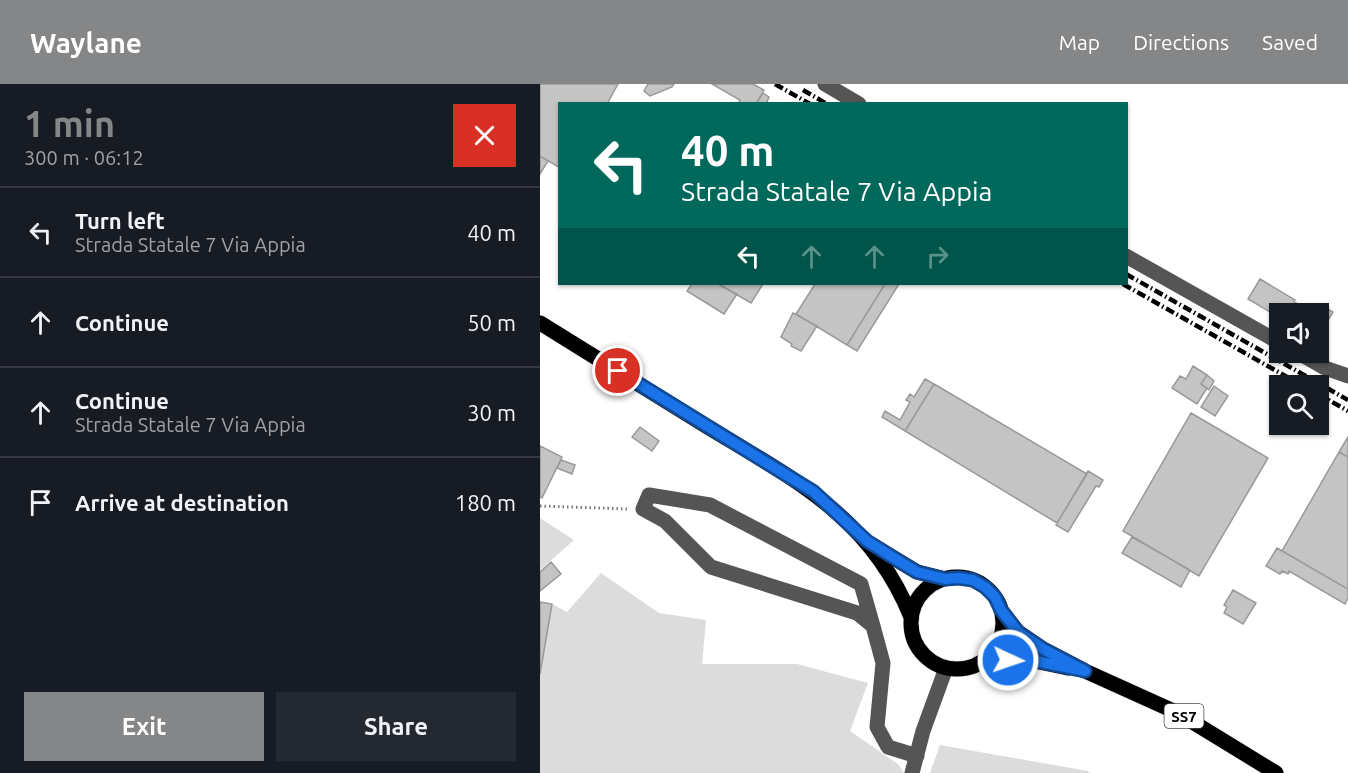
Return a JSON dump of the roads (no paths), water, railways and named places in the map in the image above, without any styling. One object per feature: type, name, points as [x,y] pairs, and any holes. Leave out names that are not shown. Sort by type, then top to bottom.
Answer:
[{"type":"main road","points":[[540,323],[814,492],[867,541],[917,572],[945,579],[959,578],[979,584],[995,597],[1001,610],[1003,624],[994,650],[985,660],[973,666],[959,669],[946,668],[933,663],[919,649],[911,631],[911,618],[915,604],[922,593],[933,584],[945,579]]},
{"type":"main road","points":[[867,541],[889,572],[902,595],[911,618]]},
{"type":"main road","name":"SS7","points":[[1001,610],[1018,632],[1043,649],[1085,671],[1178,712],[1276,773]]},
{"type":"main road","name":"SS7","points":[[985,660],[1030,660],[1085,671]]},
{"type":"street","points":[[825,84],[856,102]]},
{"type":"street","points":[[1128,257],[1269,337]]},
{"type":"street","points":[[1316,363],[1348,376]]},
{"type":"street","points":[[873,626],[857,614],[711,567],[665,521],[643,509],[649,495],[710,506],[861,584],[884,663],[877,727],[888,747],[917,756]]},
{"type":"street","points":[[912,773],[922,731],[946,668]]},
{"type":"railway","points":[[775,84],[806,102]]},
{"type":"railway","points":[[803,90],[824,102]]},
{"type":"railway","points":[[1128,275],[1348,400]]},
{"type":"railway","points":[[1125,285],[1284,375]]},
{"type":"railway","points":[[1329,400],[1348,411]]}]
